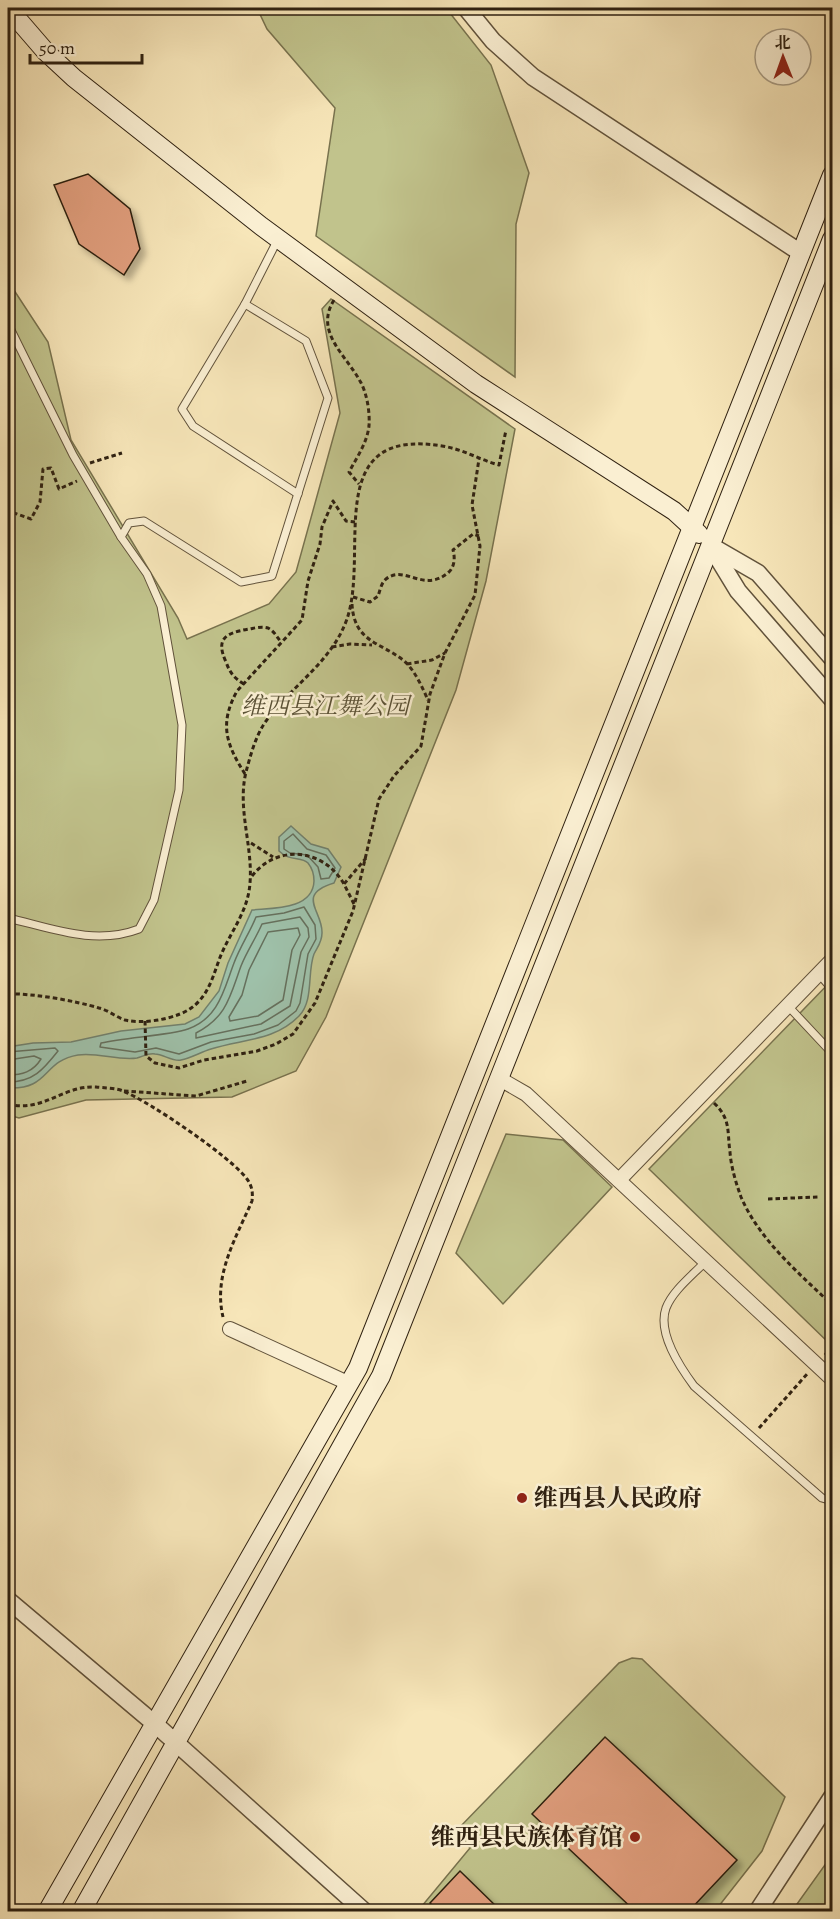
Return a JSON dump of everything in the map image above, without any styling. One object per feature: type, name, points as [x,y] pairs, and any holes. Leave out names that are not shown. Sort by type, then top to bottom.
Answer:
[{"type":"main road","points":[[8,8],[46,52],[74,78],[278,238],[476,384],[674,511],[710,545]]},
{"type":"main road","points":[[47,1911],[350,1384],[832,175]]},
{"type":"main road","points":[[81,1911],[177,1744],[381,1376],[832,239]]},
{"type":"street","points":[[466,8],[494,41],[533,77],[801,253]]},
{"type":"street","points":[[710,545],[758,573],[832,658]]},
{"type":"street","points":[[710,545],[738,591],[832,699]]},
{"type":"street","points":[[619,1180],[832,960]]},
{"type":"street","points":[[500,1078],[526,1094],[832,1379]]},
{"type":"street","points":[[230,1329],[350,1384]]},
{"type":"street","points":[[8,1600],[177,1744],[365,1911]]},
{"type":"street","points":[[757,1911],[832,1797]]},
{"type":"lane","points":[[278,238],[245,304],[182,409],[193,426],[298,494]]},
{"type":"lane","points":[[121,537],[129,523],[144,521],[241,582],[272,576],[328,398],[306,341],[245,304]]},
{"type":"lane","points":[[8,324],[80,466],[121,537],[147,574],[161,606],[182,725],[179,790],[154,900],[139,929],[124,935],[91,938],[8,918]]},
{"type":"lane","points":[[819,974],[832,989]]},
{"type":"lane","points":[[788,1006],[832,1053]]},
{"type":"lane","points":[[706,1261],[675,1294],[667,1307],[665,1326],[679,1365],[694,1386],[822,1498],[832,1501]]},
{"type":"path","points":[[343,286],[328,310],[329,332],[338,352],[360,381],[368,408],[367,437],[349,472],[359,484]]},
{"type":"path","points":[[8,994],[77,1002],[103,1009],[125,1020],[145,1021],[181,1014],[205,995],[214,980],[226,943],[245,909],[251,877],[244,806],[245,774],[264,724],[321,663],[332,647],[352,602],[359,484],[373,460],[404,444],[444,446],[499,465],[506,430]]},
{"type":"path","points":[[80,466],[122,453]]},
{"type":"path","points":[[145,1021],[146,1056],[155,1063],[179,1068],[204,1060],[257,1051],[276,1044],[293,1034],[315,1004],[354,906],[379,799],[394,776],[421,746],[429,702],[445,653],[474,595],[479,574],[479,536],[472,506],[479,459]]},
{"type":"path","points":[[8,507],[14,513],[30,519],[40,502],[43,469],[51,468],[59,489],[87,477]]},
{"type":"path","points":[[245,774],[229,743],[226,730],[226,716],[230,703],[244,684],[302,620],[308,581],[320,544],[322,527],[333,501],[346,521],[355,522]]},
{"type":"path","points":[[353,597],[370,602],[378,596],[382,583],[392,576],[408,576],[420,582],[432,582],[442,578],[452,569],[455,556],[453,550],[465,538],[473,534],[479,536]]},
{"type":"path","points":[[352,602],[359,626],[374,645],[407,664],[429,702]]},
{"type":"path","points":[[244,684],[234,678],[221,652],[220,647],[225,637],[234,631],[262,627],[272,631],[282,642]]},
{"type":"path","points":[[332,647],[350,644],[374,645]]},
{"type":"path","points":[[407,664],[432,660],[445,653]]},
{"type":"path","points":[[249,841],[261,852],[274,858]]},
{"type":"path","points":[[251,877],[265,862],[274,858],[296,855],[317,858],[333,869],[344,884],[354,906]]},
{"type":"path","points":[[344,884],[366,858]]},
{"type":"path","points":[[8,1104],[23,1107],[38,1105],[77,1089],[94,1087],[196,1096],[247,1082]]},
{"type":"path","points":[[122,1091],[168,1116],[244,1175],[253,1191],[252,1201],[223,1270],[222,1316],[230,1329]]},
{"type":"path","points":[[704,1093],[724,1113],[729,1124],[732,1169],[742,1198],[768,1242],[832,1302]]},
{"type":"path","points":[[768,1199],[818,1197]]},
{"type":"path","points":[[752,1437],[816,1364]]},
{"type":"green space","points":[[257,8],[446,8],[491,65],[529,173],[516,224],[515,377],[316,236],[335,108],[267,29]]},
{"type":"green space","points":[[8,240],[10,249],[8,281]]},
{"type":"green space","name":"维西县江舞公园","points":[[8,281],[48,342],[71,440],[178,618],[187,639],[269,604],[296,572],[340,413],[322,309],[331,299],[515,429],[486,581],[456,690],[326,1017],[296,1071],[232,1097],[86,1100],[19,1118],[8,1115]]},
{"type":"green space","points":[[832,980],[832,1346],[649,1169]]},
{"type":"green space","points":[[506,1134],[563,1140],[612,1187],[503,1304],[456,1253]]},
{"type":"green space","points":[[632,1658],[642,1659],[785,1797],[762,1851],[715,1911],[417,1912],[470,1848],[457,1830],[619,1663]]},
{"type":"green space","points":[[832,1855],[832,1911],[792,1911]]},
{"type":"water","points":[[291,826],[311,844],[328,849],[341,867],[334,883],[322,888],[313,898],[322,936],[312,961],[307,1003],[299,1016],[290,1024],[269,1035],[211,1049],[181,1060],[153,1054],[130,1059],[78,1055],[58,1063],[32,1085],[8,1088],[8,1047],[33,1043],[71,1042],[121,1031],[185,1024],[199,1017],[219,991],[228,963],[252,910],[290,906],[307,897],[312,890],[314,876],[308,863],[287,857],[279,851],[279,837]]},
{"type":"building","points":[[88,174],[130,209],[140,249],[124,275],[79,244],[54,185]]},
{"type":"building","name":"维西县民族体育馆","points":[[605,1737],[737,1860],[688,1912],[636,1912],[532,1814]]},
{"type":"building","points":[[460,1871],[502,1912],[439,1912],[430,1903]]},
{"type":"place","name":"维西县人民政府","points":[[522,1498]]},
{"type":"place","name":"维西县民族体育馆","points":[[635,1837]]}]
